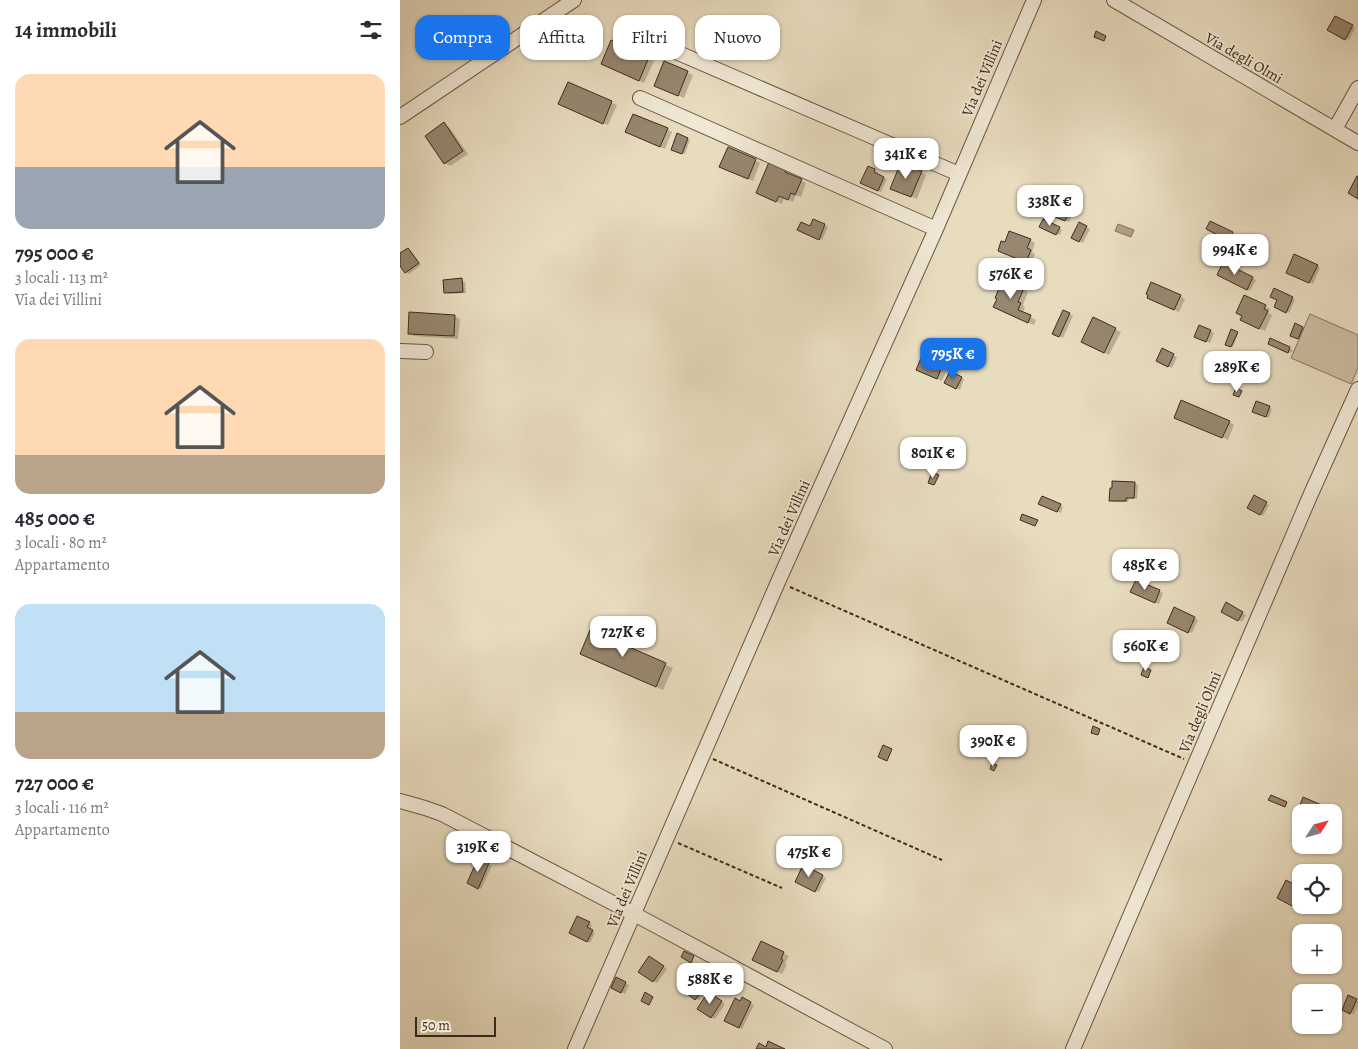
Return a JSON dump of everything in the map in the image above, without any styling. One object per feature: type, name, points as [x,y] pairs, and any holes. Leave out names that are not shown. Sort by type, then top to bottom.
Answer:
[{"type":"street","points":[[400,117],[574,0]]},
{"type":"street","name":"Via dei Villini","points":[[575,1049],[778,582],[936,229],[1034,0]]},
{"type":"street","name":"Via degli Olmi","points":[[1114,0],[1358,143]]},
{"type":"street","points":[[685,56],[959,174]]},
{"type":"street","points":[[1334,129],[1358,88]]},
{"type":"street","points":[[640,98],[936,229]]},
{"type":"street","points":[[400,350],[426,352]]},
{"type":"street","name":"Via degli Olmi","points":[[1073,1049],[1358,388]]},
{"type":"street","points":[[400,802],[442,814],[634,914],[885,1049]]},
{"type":"path","points":[[778,582],[1196,764]]},
{"type":"path","points":[[703,755],[942,860]]},
{"type":"path","points":[[667,838],[782,888]]},
{"type":"shaded area","points":[[1118,224],[1134,230],[1131,237],[1115,231]]},
{"type":"shaded area","points":[[1310,314],[1358,335],[1358,368],[1351,384],[1291,358]]},
{"type":"building","points":[[1335,16],[1353,25],[1345,40],[1327,30]]},
{"type":"building","points":[[1096,31],[1106,36],[1104,41],[1094,37]]},
{"type":"building","points":[[611,40],[613,41],[613,60],[648,60],[639,81],[601,64]]},
{"type":"building","points":[[664,61],[688,71],[678,96],[654,86]]},
{"type":"building","points":[[568,82],[612,101],[603,124],[558,104]]},
{"type":"building","points":[[633,114],[668,128],[660,147],[625,132]]},
{"type":"building","points":[[444,122],[463,151],[444,164],[425,136]]},
{"type":"building","points":[[677,133],[688,138],[682,154],[671,150]]},
{"type":"building","points":[[728,147],[756,159],[748,179],[719,167]]},
{"type":"building","points":[[769,162],[786,170],[785,172],[802,179],[795,195],[791,193],[788,200],[779,196],[776,202],[756,193]]},
{"type":"building","points":[[901,162],[922,171],[911,197],[890,189]]},
{"type":"building","points":[[868,166],[875,169],[874,172],[884,177],[878,191],[860,183]]},
{"type":"building","points":[[1358,176],[1358,199],[1348,193]]},
{"type":"building","points":[[1055,195],[1073,203],[1065,221],[1047,214]]},
{"type":"building","points":[[813,219],[825,224],[819,240],[797,230],[801,222],[810,226]]},
{"type":"building","points":[[1043,219],[1060,227],[1056,235],[1039,227]]},
{"type":"building","points":[[1210,221],[1233,232],[1229,241],[1206,229]]},
{"type":"building","points":[[1079,222],[1087,226],[1079,242],[1071,238]]},
{"type":"building","points":[[1009,231],[1031,239],[1027,248],[1031,250],[1025,265],[1019,262],[1020,260],[998,251],[1001,241],[1005,242]]},
{"type":"building","points":[[408,248],[419,263],[405,273],[400,266],[400,253]]},
{"type":"building","points":[[1294,254],[1318,265],[1309,283],[1286,273]]},
{"type":"building","points":[[1223,262],[1253,277],[1247,290],[1217,275]]},
{"type":"building","points":[[462,278],[463,292],[444,293],[443,280]]},
{"type":"building","points":[[1003,279],[1024,288],[1018,302],[1021,303],[1018,310],[1031,315],[1028,323],[993,307]]},
{"type":"building","points":[[1151,282],[1181,295],[1174,310],[1147,298],[1148,295],[1146,294]]},
{"type":"building","points":[[1274,288],[1293,297],[1286,313],[1274,307],[1277,300],[1270,297]]},
{"type":"building","points":[[1244,295],[1266,305],[1264,309],[1268,311],[1259,329],[1240,320],[1242,316],[1236,313]]},
{"type":"building","points":[[1063,310],[1070,313],[1059,337],[1052,334]]},
{"type":"building","points":[[409,312],[455,315],[454,336],[408,334]]},
{"type":"building","points":[[1093,317],[1116,328],[1104,353],[1081,342]]},
{"type":"building","points":[[1295,323],[1303,327],[1298,339],[1290,336]]},
{"type":"building","points":[[1199,325],[1211,330],[1206,342],[1194,337]]},
{"type":"building","points":[[1231,329],[1238,332],[1231,347],[1225,345]]},
{"type":"building","points":[[1270,338],[1290,347],[1288,353],[1268,344]]},
{"type":"building","points":[[927,344],[942,351],[937,361],[943,364],[937,379],[916,370]]},
{"type":"building","points":[[1162,348],[1174,354],[1168,367],[1156,361]]},
{"type":"building","points":[[950,371],[962,377],[956,389],[944,383]]},
{"type":"building","points":[[1236,388],[1242,391],[1239,397],[1233,395]]},
{"type":"building","points":[[1181,400],[1230,421],[1222,438],[1174,418]]},
{"type":"building","points":[[1256,401],[1270,406],[1266,417],[1252,412]]},
{"type":"building","points":[[932,472],[939,475],[934,485],[928,483]]},
{"type":"building","points":[[1112,481],[1135,482],[1134,498],[1126,498],[1126,501],[1109,501]]},
{"type":"building","points":[[1254,495],[1267,502],[1260,515],[1247,508]]},
{"type":"building","points":[[1042,496],[1061,504],[1057,512],[1038,504]]},
{"type":"building","points":[[1022,514],[1038,520],[1035,526],[1020,520]]},
{"type":"building","points":[[1136,580],[1160,590],[1155,603],[1130,592]]},
{"type":"building","points":[[1226,602],[1243,612],[1238,621],[1221,612]]},
{"type":"building","points":[[1174,607],[1195,617],[1188,633],[1167,623]]},
{"type":"building","points":[[590,630],[666,663],[656,687],[580,654]]},
{"type":"building","points":[[1142,646],[1157,653],[1152,662],[1138,655]]},
{"type":"building","points":[[1144,667],[1151,670],[1148,678],[1141,675]]},
{"type":"building","points":[[1093,726],[1100,729],[1098,735],[1091,733]]},
{"type":"building","points":[[883,745],[892,749],[887,761],[878,757]]},
{"type":"building","points":[[992,763],[997,765],[994,771],[990,769]]},
{"type":"building","points":[[1271,795],[1287,802],[1285,807],[1268,800]]},
{"type":"building","points":[[1303,797],[1319,804],[1300,804]]},
{"type":"building","points":[[478,858],[489,863],[478,889],[467,883]]},
{"type":"building","points":[[803,865],[823,875],[815,892],[795,882]]},
{"type":"building","points":[[1286,880],[1292,883],[1292,906],[1277,898]]},
{"type":"building","points":[[577,916],[590,922],[587,927],[593,930],[587,942],[569,933]]},
{"type":"building","points":[[761,941],[784,952],[781,959],[783,960],[777,972],[752,960]]},
{"type":"building","points":[[684,951],[694,956],[691,963],[681,957]]},
{"type":"building","points":[[649,956],[664,966],[653,982],[638,972]]},
{"type":"building","points":[[696,972],[709,981],[695,1000],[682,990]]},
{"type":"building","points":[[616,977],[626,982],[621,993],[611,988]]},
{"type":"building","points":[[645,992],[653,997],[649,1005],[641,1001]]},
{"type":"building","points":[[708,992],[722,1001],[711,1018],[697,1009]]},
{"type":"building","points":[[1348,995],[1357,999],[1350,1014],[1342,1010]]},
{"type":"building","points":[[742,997],[751,1002],[739,1028],[724,1021],[735,998],[740,1001]]},
{"type":"building","points":[[768,1041],[785,1049],[756,1049],[759,1043],[766,1047]]}]
